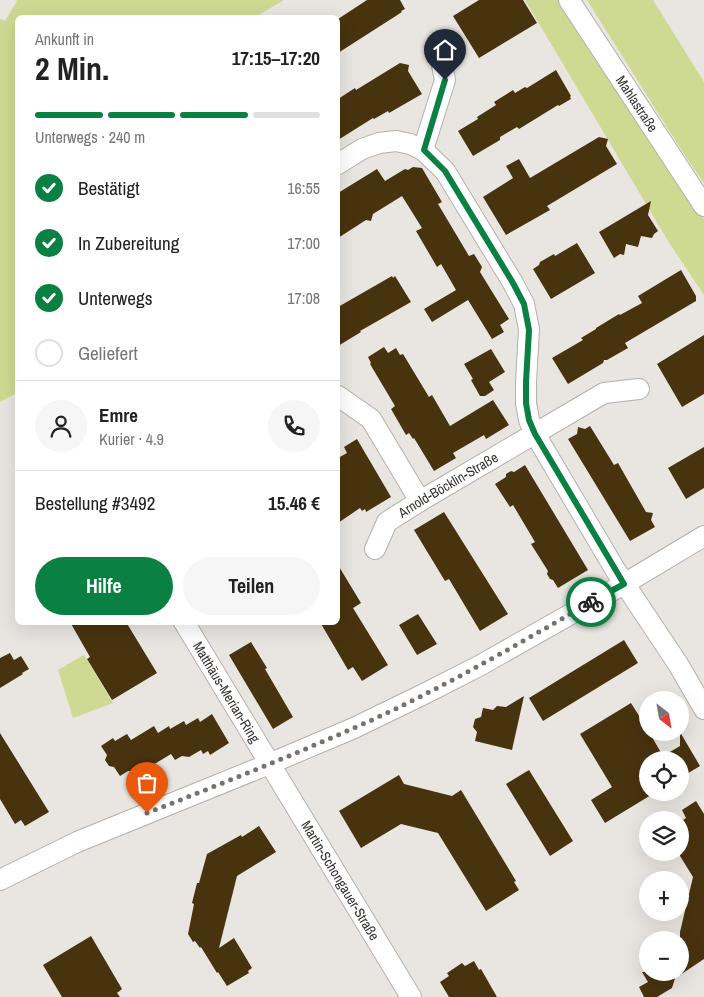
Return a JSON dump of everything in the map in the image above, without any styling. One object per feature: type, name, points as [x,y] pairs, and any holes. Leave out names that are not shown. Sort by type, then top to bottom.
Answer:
[{"type":"street","name":"Mahlastraße","points":[[569,0],[704,206]]},
{"type":"street","points":[[424,150],[445,80],[440,55]]},
{"type":"street","points":[[340,163],[362,149],[379,143],[396,141],[424,150],[445,171],[524,304],[529,330],[526,403],[529,420],[535,434],[624,584],[678,664],[704,709]]},
{"type":"street","name":"Arnold-Böcklin-Straße","points":[[375,549],[387,522],[420,501],[604,394],[639,389]]},
{"type":"street","points":[[340,397],[371,419],[420,501]]},
{"type":"street","points":[[0,880],[77,842],[354,728],[426,693],[479,666],[624,584],[704,536]]},
{"type":"street","name":"Matthäus-Merian-Ring","points":[[186,625],[269,764]]},
{"type":"street","name":"Martin-Schongauer-Straße","points":[[269,764],[410,997]]},
{"type":"green space","points":[[284,0],[258,15],[15,15],[15,394],[0,402],[0,19],[5,21],[17,1]]},
{"type":"green space","points":[[525,0],[559,0],[704,219],[704,295],[668,241]]},
{"type":"green space","points":[[587,0],[653,0],[704,82],[704,183],[682,151]]},
{"type":"green space","points":[[84,655],[113,703],[73,718],[58,670]]},
{"type":"building","points":[[367,0],[400,0],[405,9],[340,52],[340,18]]},
{"type":"building","points":[[479,0],[523,0],[537,23],[479,58],[453,16]]},
{"type":"building","points":[[400,63],[409,65],[408,71],[422,94],[389,113],[388,111],[373,118],[340,139],[340,98],[355,88],[356,90]]},
{"type":"building","points":[[556,70],[571,99],[519,129],[517,127],[473,156],[458,131],[478,119],[477,117],[496,105],[494,102],[513,90],[515,93],[525,87],[527,88]]},
{"type":"building","points":[[599,137],[608,139],[606,146],[617,164],[547,206],[550,210],[506,235],[483,197],[513,178],[506,166],[519,159],[530,178]]},
{"type":"building","points":[[413,167],[422,168],[442,202],[438,204],[469,256],[474,254],[482,267],[480,272],[509,319],[500,325],[504,332],[492,339],[468,300],[432,322],[424,309],[456,290],[441,264],[437,267],[416,231],[422,228],[402,196],[373,214],[371,221],[366,220],[340,237],[340,192],[377,169],[385,181],[405,169],[408,170]]},
{"type":"building","points":[[651,201],[648,215],[658,231],[652,238],[641,236],[638,247],[626,244],[624,255],[620,254],[614,258],[599,232]]},
{"type":"building","points":[[577,243],[595,273],[551,299],[533,269],[540,262],[554,254],[555,256]]},
{"type":"building","points":[[681,270],[696,296],[696,301],[625,343],[628,348],[604,360],[603,363],[568,384],[552,358],[583,340],[581,338],[596,328],[642,303],[638,296]]},
{"type":"building","points":[[392,276],[393,278],[395,276],[411,302],[340,345],[340,306]]},
{"type":"building","points":[[704,335],[704,394],[682,407],[657,364]]},
{"type":"building","points":[[384,347],[388,353],[396,348],[400,355],[403,354],[429,397],[432,395],[450,426],[493,400],[509,425],[486,439],[484,435],[453,453],[456,458],[434,471],[414,438],[409,433],[406,435],[391,409],[395,406],[370,364],[368,357]]},
{"type":"building","points":[[491,349],[505,372],[489,382],[494,390],[485,396],[480,396],[464,364]]},
{"type":"building","points":[[590,426],[614,465],[618,463],[646,512],[653,513],[651,520],[655,527],[630,541],[568,439],[577,434],[578,427],[585,429]]},
{"type":"building","points":[[357,439],[391,497],[366,512],[365,509],[362,511],[360,508],[340,522],[340,457],[347,453],[344,447]]},
{"type":"building","points":[[704,447],[704,488],[686,499],[668,468]]},
{"type":"building","points":[[525,465],[588,570],[558,588],[547,574],[548,571],[531,544],[535,542],[513,505],[510,507],[495,484],[506,477],[506,474],[511,471],[514,472]]},
{"type":"building","points":[[444,512],[508,614],[480,631],[449,579],[445,581],[414,530]]},
{"type":"building","points":[[340,568],[361,603],[353,608],[388,665],[362,681],[353,667],[348,670],[322,625],[340,625]]},
{"type":"building","points":[[418,614],[437,644],[417,655],[399,625]]},
{"type":"building","points":[[72,625],[128,625],[157,673],[112,700],[87,659],[90,657]]},
{"type":"building","points":[[624,640],[638,663],[543,721],[529,698]]},
{"type":"building","points":[[251,642],[293,717],[273,729],[229,655]]},
{"type":"building","points":[[10,653],[14,660],[21,656],[29,669],[0,688],[0,658]]},
{"type":"building","points":[[524,696],[512,750],[475,741],[477,732],[473,727],[475,719],[481,717],[483,708],[493,710],[497,706],[506,707]]},
{"type":"building","points":[[631,703],[639,716],[639,741],[654,741],[660,751],[639,751],[639,801],[641,801],[605,823],[591,800],[612,787],[580,734]]},
{"type":"building","points":[[212,714],[229,743],[210,755],[208,751],[203,754],[201,750],[189,757],[182,756],[175,760],[171,754],[148,768],[145,765],[120,776],[114,767],[109,766],[105,760],[107,755],[101,746],[113,738],[115,741],[127,734],[131,740],[154,726],[158,733],[169,726],[170,729],[184,721],[186,725],[198,718],[200,722]]},
{"type":"building","points":[[0,733],[49,812],[25,826],[21,820],[15,824],[0,799]]},
{"type":"building","points":[[680,741],[685,741],[700,766],[689,773],[689,751],[672,751],[680,746]]},
{"type":"building","points":[[529,770],[573,841],[550,856],[506,784]]},
{"type":"building","points":[[399,775],[404,784],[452,796],[461,790],[516,881],[514,882],[519,890],[486,911],[438,833],[401,824],[361,848],[339,811]]},
{"type":"building","points":[[696,801],[704,814],[704,959],[689,969],[689,931],[680,931],[683,921],[689,921],[689,894],[693,877],[683,861],[689,861],[689,811],[682,810]]},
{"type":"building","points":[[259,826],[276,852],[237,876],[219,948],[234,938],[252,968],[248,971],[249,973],[227,986],[201,947],[195,941],[193,942],[188,934],[194,904],[192,903],[207,854],[241,835],[242,837]]},
{"type":"building","points":[[91,936],[122,989],[117,993],[120,997],[62,997],[43,965]]},
{"type":"building","points":[[474,961],[479,970],[481,969],[497,997],[449,997],[440,982],[449,976],[447,973],[462,963],[465,966]]},
{"type":"building","points":[[674,981],[672,988],[657,997],[644,997],[639,987],[648,982]]},
{"type":"way so far","points":[[147,813],[354,728],[479,666],[591,602]]},
{"type":"route","points":[[445,80],[424,150],[445,171],[524,304],[529,330],[526,403],[529,420],[535,434],[624,584],[591,602]]}]
